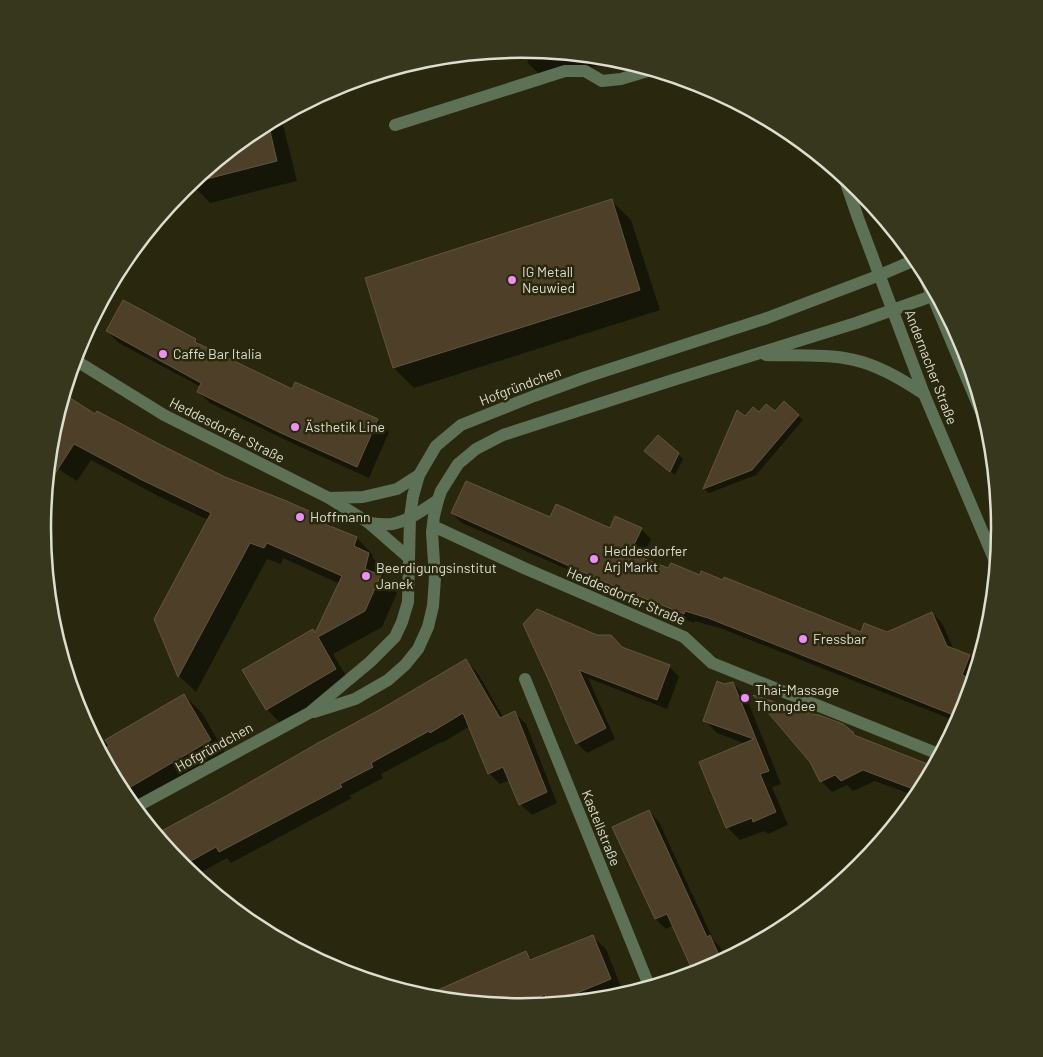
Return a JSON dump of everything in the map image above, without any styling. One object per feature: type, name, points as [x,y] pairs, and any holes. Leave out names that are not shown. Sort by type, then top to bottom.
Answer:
[{"type":"street","points":[[395,125],[565,71],[585,71],[602,81],[621,79],[640,73]]},
{"type":"street","name":"Andernacher Straße","points":[[849,191],[924,394],[991,552]]},
{"type":"street","name":"Hofgründchen","points":[[141,804],[309,713],[370,662],[395,637],[408,602],[410,518],[413,496],[419,475],[436,446],[461,424],[568,384],[767,318],[909,262]]},
{"type":"street","name":"Hofgründchen","points":[[309,713],[355,699],[380,685],[406,664],[418,649],[428,627],[433,606],[432,532],[438,500],[458,464],[476,448],[503,435],[931,296]]},
{"type":"street","points":[[756,354],[836,357],[859,361],[887,372],[924,394]]},
{"type":"street","name":"Heddesdorfer Straße","points":[[81,364],[164,415],[329,498],[369,523],[409,558]]},
{"type":"street","points":[[329,498],[363,497],[398,489],[419,475]]},
{"type":"street","name":"Heddesdorfer Straße","points":[[369,523],[394,524],[410,518],[438,500]]},
{"type":"street","name":"Heddesdorfer Straße","points":[[433,526],[524,568],[684,637],[712,663],[935,752]]},
{"type":"street","name":"Kastellstraße","points":[[525,679],[647,982]]},
{"type":"building","points":[[270,131],[277,161],[207,179],[235,155]]},
{"type":"building","points":[[612,199],[640,290],[393,368],[365,278]]},
{"type":"building","points":[[123,300],[196,339],[195,342],[292,389],[295,382],[378,419],[357,467],[197,392],[201,383],[106,331]]},
{"type":"building","points":[[70,398],[95,414],[97,411],[225,477],[327,519],[325,524],[357,537],[354,546],[369,553],[365,569],[381,575],[365,611],[318,637],[336,669],[266,710],[242,670],[313,629],[315,633],[342,576],[267,543],[264,548],[250,543],[178,677],[154,619],[211,513],[142,480],[74,444],[54,475],[60,437]]},
{"type":"building","points":[[784,401],[799,415],[752,470],[703,489],[737,410],[745,416],[753,407],[759,412],[766,404],[775,411]]},
{"type":"building","points":[[658,435],[679,453],[670,472],[644,451]]},
{"type":"building","points":[[466,481],[550,517],[556,504],[610,528],[615,516],[642,528],[630,553],[668,568],[671,563],[700,575],[701,571],[723,580],[724,577],[861,632],[864,623],[887,632],[932,612],[947,646],[970,655],[962,675],[968,677],[967,680],[953,715],[708,618],[685,611],[684,614],[616,587],[451,513]]},
{"type":"building","points":[[537,609],[597,635],[611,635],[622,647],[670,665],[657,700],[579,670],[606,728],[576,744],[523,624]]},
{"type":"building","points":[[466,659],[500,718],[515,711],[547,792],[519,805],[503,767],[488,774],[463,713],[430,733],[429,731],[371,763],[373,767],[340,784],[342,787],[219,852],[216,847],[190,862],[161,831],[318,743],[381,709]]},
{"type":"building","points":[[717,681],[724,684],[733,682],[769,771],[760,774],[776,812],[753,822],[752,818],[726,828],[699,762],[754,739],[703,721]]},
{"type":"building","points":[[184,694],[211,740],[129,788],[114,764],[106,748],[109,746],[105,740]]},
{"type":"building","points":[[753,695],[843,724],[854,735],[929,765],[913,789],[863,770],[841,781],[835,775],[820,782],[810,762]]},
{"type":"building","points":[[649,810],[707,937],[710,935],[719,955],[691,967],[667,914],[655,919],[612,827]]},
{"type":"building","points":[[593,935],[611,979],[569,996],[552,998],[546,998],[545,994],[535,999],[491,998],[436,991],[526,951],[530,960]]},
{"type":"place","name":"IG Metall Neuwied","points":[[512,280]]},
{"type":"place","name":"Caffe Bar Italia","points":[[163,354]]},
{"type":"place","name":"Ästhetik Line","points":[[295,427]]},
{"type":"place","name":"Hoffmann","points":[[300,517]]},
{"type":"place","name":"Heddesdorfer Arj Markt","points":[[594,559]]},
{"type":"place","name":"Beerdigungsinstitut Janek","points":[[366,576]]},
{"type":"place","name":"Fressbar","points":[[803,639]]},
{"type":"place","name":"Thai-Massage Thongdee","points":[[745,698]]}]
